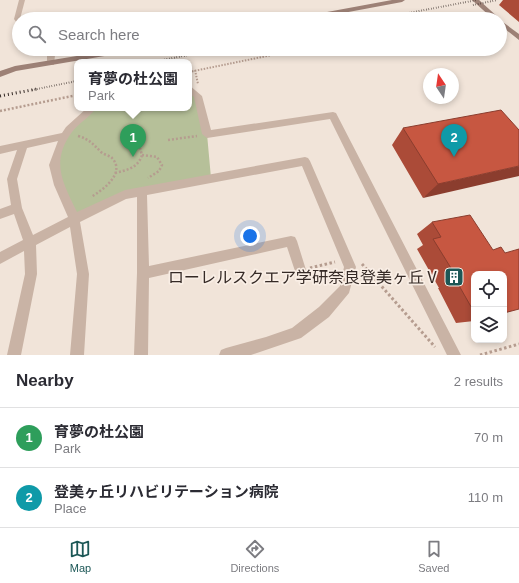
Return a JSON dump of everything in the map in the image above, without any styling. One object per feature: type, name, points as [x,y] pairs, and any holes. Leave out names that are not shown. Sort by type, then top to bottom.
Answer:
[{"type":"street","points":[[19,12],[22,0]]},
{"type":"street","points":[[338,12],[402,0]]},
{"type":"street","points":[[475,0],[489,12]]},
{"type":"street","points":[[507,28],[519,38]]},
{"type":"street","points":[[50,63],[51,56]]},
{"type":"street","points":[[0,74],[15,69],[92,56]]},
{"type":"street","points":[[192,91],[198,96],[207,134],[333,115],[454,355]]},
{"type":"street","points":[[77,355],[83,274],[74,219],[59,185],[54,165],[59,148],[68,129],[89,111]]},
{"type":"street","points":[[0,150],[65,136]]},
{"type":"street","points":[[14,355],[32,274],[30,243],[17,208],[12,179],[23,145]]},
{"type":"street","points":[[0,258],[74,219],[125,195],[305,161],[350,267],[345,289],[324,312],[296,333],[266,344],[226,355]]},
{"type":"street","points":[[141,355],[143,273],[142,193]]},
{"type":"street","points":[[0,214],[17,208]]},
{"type":"street","points":[[143,273],[291,241],[305,269]]},
{"type":"path","points":[[192,71],[267,56]]},
{"type":"path","points":[[0,111],[74,96]]},
{"type":"path","points":[[168,140],[207,134]]},
{"type":"path","points":[[65,136],[76,135],[93,142],[101,152],[114,161],[115,173],[111,181],[98,193]]},
{"type":"path","points":[[115,173],[133,168],[138,164],[142,155],[140,148]]},
{"type":"path","points":[[142,155],[151,155],[159,158],[162,165],[159,171],[144,180]]},
{"type":"path","points":[[88,198],[107,190]]},
{"type":"path","points":[[358,260],[434,347]]},
{"type":"path","points":[[305,269],[322,265]]},
{"type":"path","points":[[480,355],[519,344]]},
{"type":"green space","points":[[192,91],[198,96],[207,134],[211,178],[125,195],[74,219],[59,185],[59,148],[69,129],[89,111],[192,111]]},
{"type":"building","points":[[501,110],[519,130],[519,166],[438,184],[403,128]]},
{"type":"building","points":[[470,215],[493,250],[501,247],[505,253],[519,249],[519,309],[507,312],[507,271],[471,271],[471,307],[457,282],[459,281],[433,239],[441,237],[432,222]]},
{"type":"railway","points":[[414,12],[477,0]]},
{"type":"railway","points":[[473,5],[497,0]]},
{"type":"railway","points":[[168,59],[183,56]]},
{"type":"railway","points":[[37,89],[74,82]]},
{"type":"railway","points":[[0,96],[37,89]]},
{"type":"railway","points":[[32,90],[37,89]]},
{"type":"place","name":"育夢の杜公園","points":[[133,157]]},
{"type":"place","name":"登美ヶ丘リハビリテーション病院","points":[[454,157]]},
{"type":"place","name":"ローレルスクエア学研奈良登美ヶ丘Ⅴ","points":[[454,277]]}]
